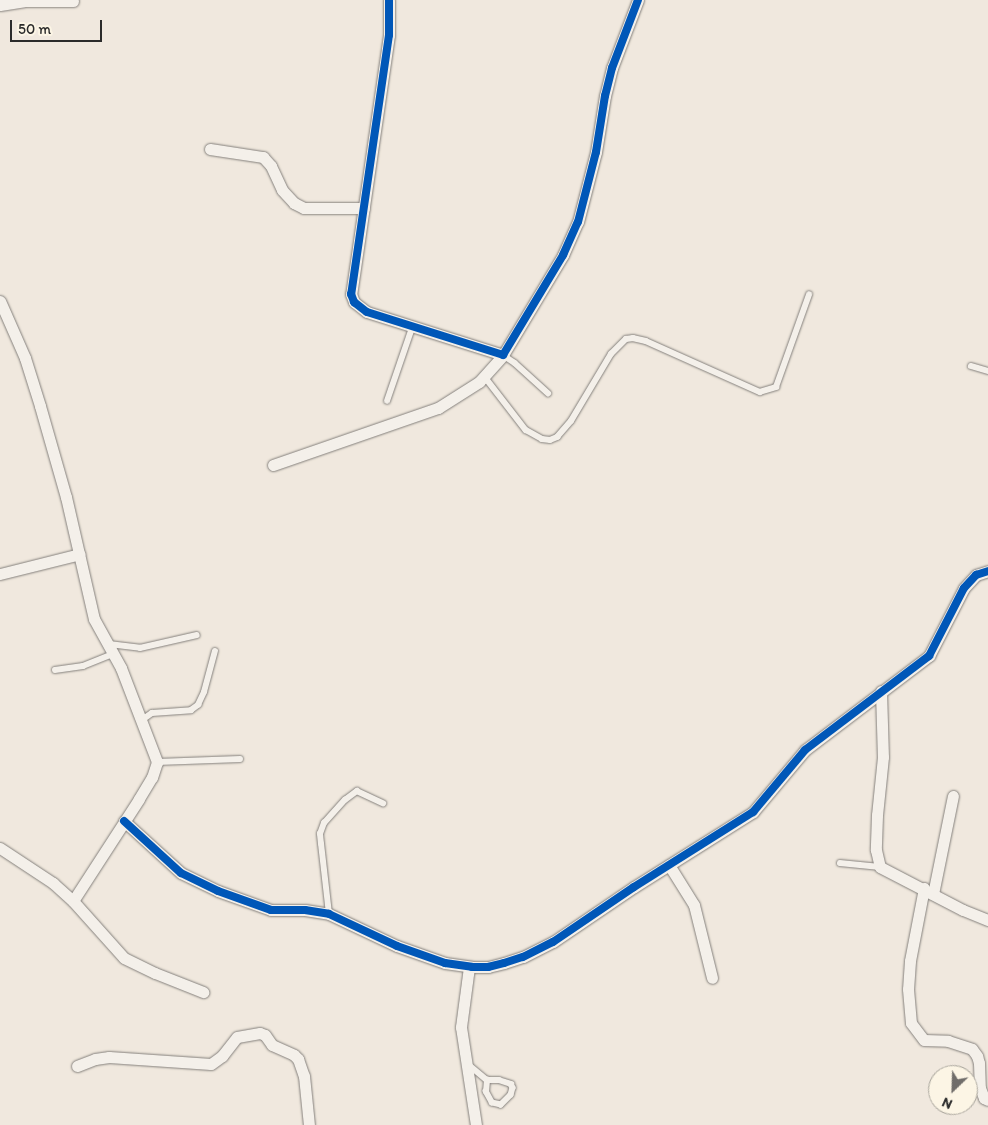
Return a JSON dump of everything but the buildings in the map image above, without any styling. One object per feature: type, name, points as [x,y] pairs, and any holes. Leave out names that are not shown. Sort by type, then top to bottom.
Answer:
[{"type":"street","points":[[389,0],[389,35],[351,285],[354,302],[367,312],[412,328],[503,355]]},
{"type":"street","points":[[273,465],[423,415],[456,397],[485,377],[503,355],[563,254],[578,222],[596,152],[610,77],[638,0]]},
{"type":"street","points":[[0,5],[24,2],[73,1]]},
{"type":"street","points":[[210,149],[228,154],[263,157],[271,166],[282,190],[294,203],[304,208],[364,208]]},
{"type":"street","points":[[0,301],[25,358],[66,497],[94,619],[142,720],[158,762],[152,777],[73,901]]},
{"type":"street","points":[[0,574],[80,554]]},
{"type":"street","points":[[124,821],[181,873],[218,891],[271,910],[305,910],[329,914],[397,946],[445,963],[469,967],[488,967],[523,957],[553,942],[753,812],[805,750],[929,656],[964,588],[976,575],[988,571]]},
{"type":"street","points":[[881,691],[883,757],[877,815],[876,850],[880,867],[988,920]]},
{"type":"street","points":[[953,796],[910,960],[908,989],[911,1023],[924,1040],[948,1041],[972,1049],[977,1056],[979,1064],[980,1088],[984,1098],[988,1100]]},
{"type":"street","points":[[0,848],[52,883],[73,901],[124,958],[155,973],[203,992]]},
{"type":"street","points":[[669,866],[694,905],[712,978]]},
{"type":"street","points":[[469,967],[461,1028],[476,1125]]},
{"type":"street","points":[[77,1066],[109,1057],[211,1064],[222,1056],[237,1037],[260,1033],[265,1035],[272,1045],[294,1055],[298,1059],[304,1076],[309,1125]]},
{"type":"lane","points":[[485,377],[526,430],[542,439],[550,440],[557,436],[571,421],[611,354],[626,339],[633,338],[646,341],[760,392],[776,387],[809,295]]},
{"type":"lane","points":[[387,401],[412,328]]},
{"type":"lane","points":[[503,355],[515,363],[548,393]]},
{"type":"lane","points":[[971,366],[988,371]]},
{"type":"lane","points":[[55,670],[83,666],[109,648],[140,648],[197,635]]},
{"type":"lane","points":[[142,720],[152,713],[191,710],[198,705],[204,692],[215,651]]},
{"type":"lane","points":[[158,762],[240,759]]},
{"type":"lane","points":[[329,914],[320,834],[324,823],[345,800],[357,791],[383,803]]},
{"type":"lane","points":[[840,864],[880,867]]},
{"type":"lane","points":[[466,1063],[487,1080],[507,1081],[513,1088],[511,1095],[501,1105],[492,1102],[486,1092],[487,1080]]},
{"type":"cycle path","points":[[389,0],[389,35],[351,294],[354,302],[367,312],[503,355],[563,255],[578,222],[596,152],[605,96],[612,68],[638,0]]},
{"type":"cycle path","points":[[124,821],[181,873],[218,891],[271,910],[305,910],[329,914],[397,946],[445,963],[472,967],[488,967],[504,963],[523,957],[553,942],[634,887],[753,812],[805,750],[929,656],[964,588],[976,575],[988,571]]}]
